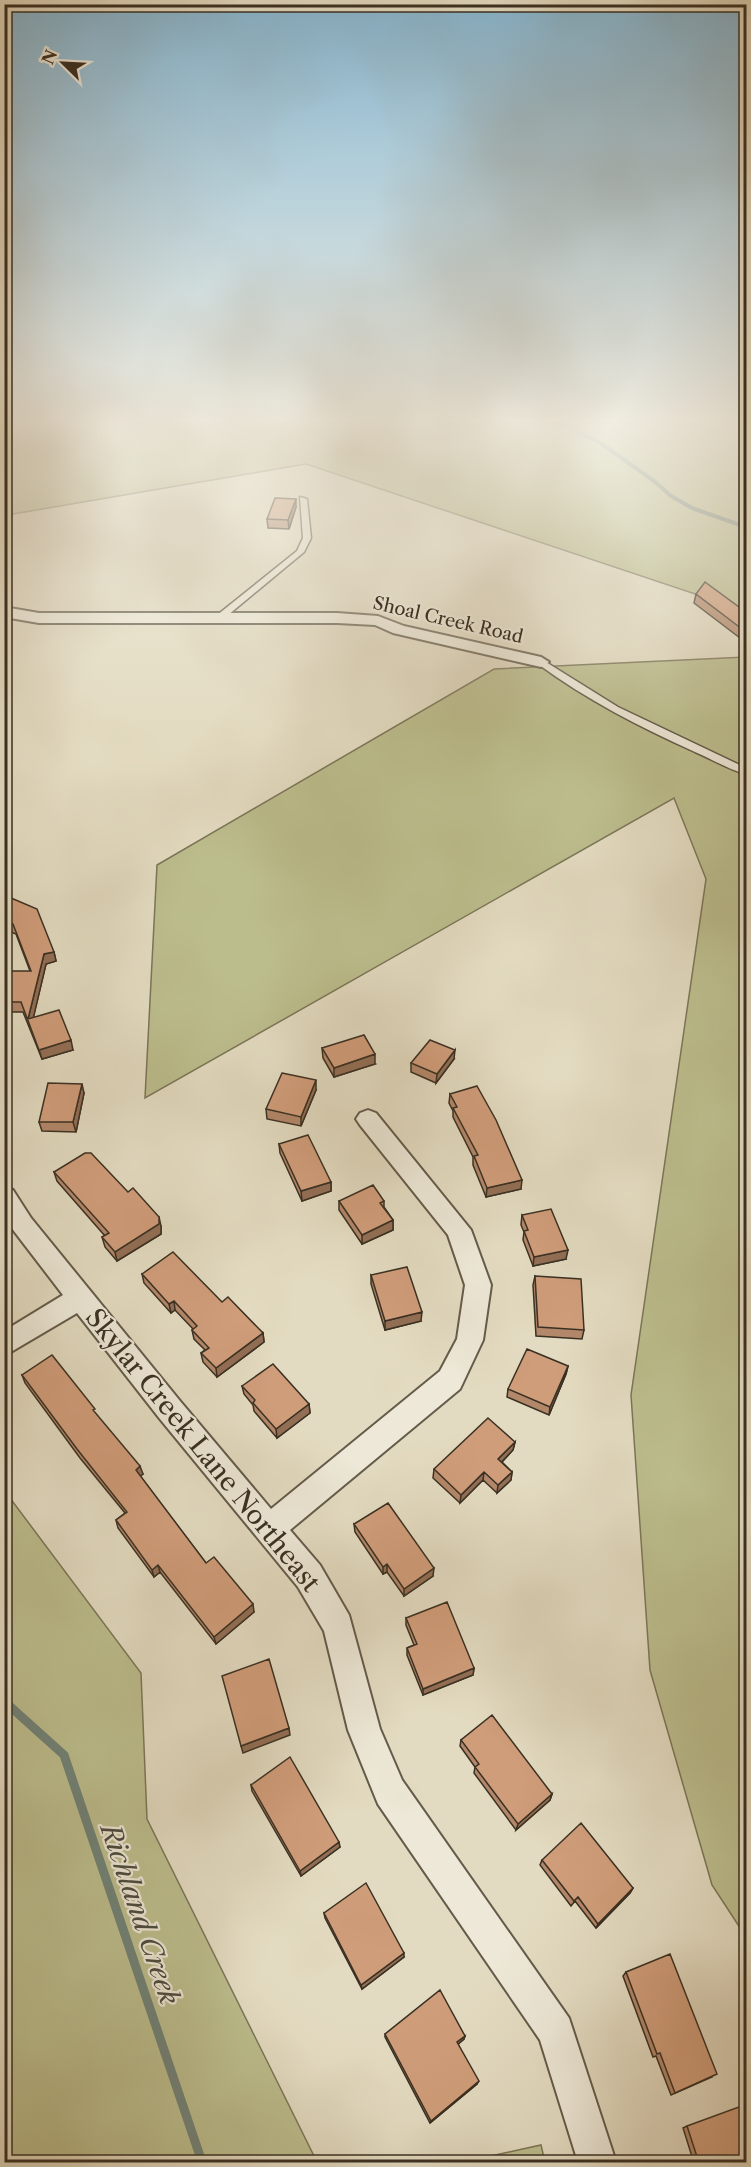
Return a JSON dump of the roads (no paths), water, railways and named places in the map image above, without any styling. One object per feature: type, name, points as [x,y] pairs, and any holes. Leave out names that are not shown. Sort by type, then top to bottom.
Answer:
[{"type":"street","name":"Shoal Creek Road","points":[[4,612],[39,618],[337,618],[378,621],[399,630],[541,662]]},
{"type":"street","points":[[269,1529],[450,1380],[470,1340],[478,1285],[459,1230],[368,1119]]},
{"type":"street","name":"Skylar Creek Lane Northeast","points":[[4,1197],[22,1226],[309,1576],[338,1626],[364,1730],[390,1792],[556,2031],[597,2163]]},
{"type":"street","points":[[4,1345],[80,1298]]},
{"type":"lane","points":[[219,618],[300,552],[307,538],[306,524]]},
{"type":"lane","name":"Shoal Creek Road","points":[[541,662],[569,683],[639,723],[747,771]]},
{"type":"waterway","points":[[738,524],[746,527]]},
{"type":"waterway","name":"Richland Creek","points":[[4,1701],[64,1755],[202,2162]]}]
